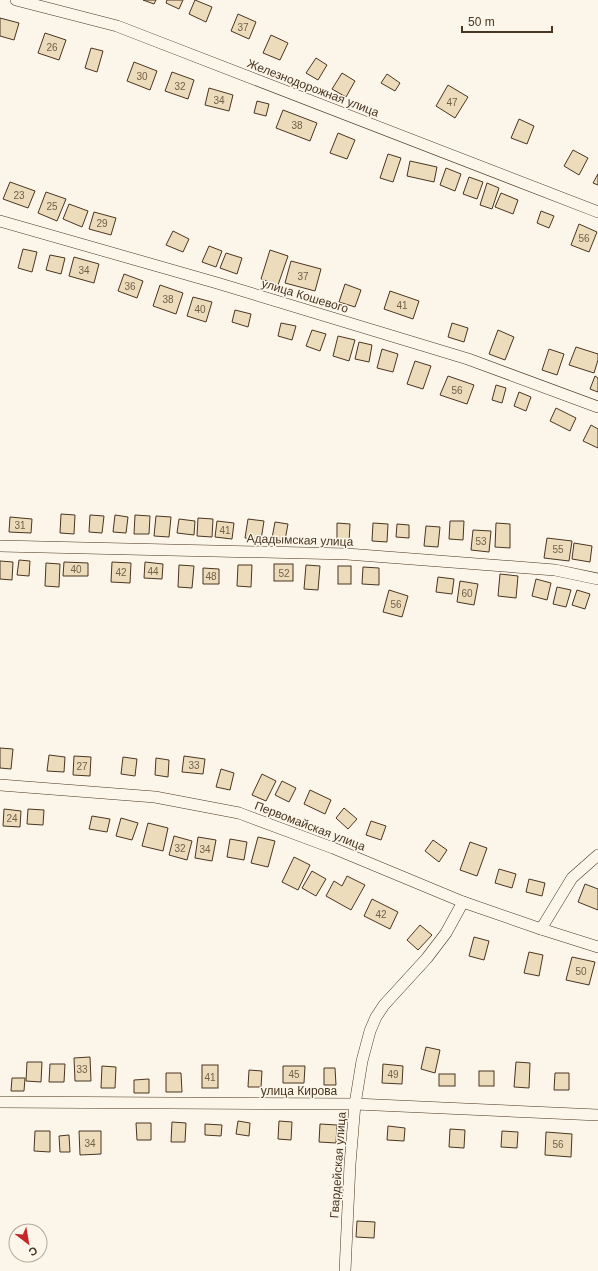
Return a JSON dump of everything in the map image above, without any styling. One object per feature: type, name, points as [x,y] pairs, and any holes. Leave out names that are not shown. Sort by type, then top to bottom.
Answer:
[{"type":"street","name":"Железнодорожная улица","points":[[16,0],[117,26],[598,212]]},
{"type":"street","name":"улица Кошевого","points":[[0,221],[217,283],[468,359],[598,407]]},
{"type":"street","name":"Ададымская улица","points":[[0,546],[348,554],[555,570],[598,579]]},
{"type":"street","name":"Первомайская улица","points":[[0,785],[155,797],[239,813],[333,848],[463,902],[598,948]]},
{"type":"street","points":[[541,929],[572,878],[598,855]]},
{"type":"street","name":"Гвардейская улица","points":[[345,1271],[355,1104],[362,1061],[370,1031],[376,1017],[384,1005],[427,958],[446,933],[463,902]]},
{"type":"street","name":"улица Кирова","points":[[0,1102],[355,1104],[598,1115]]},
{"type":"building","points":[[143,0],[156,0],[154,4]]},
{"type":"building","points":[[167,0],[183,0],[179,9],[166,3]]},
{"type":"building","points":[[195,0],[212,7],[206,22],[189,14]]},
{"type":"building","points":[[238,14],[256,22],[249,39],[231,31]]},
{"type":"building","points":[[0,18],[19,23],[14,40],[0,36]]},
{"type":"building","points":[[45,33],[66,40],[59,60],[38,53]]},
{"type":"building","points":[[271,35],[288,43],[280,60],[263,53]]},
{"type":"building","points":[[91,48],[103,51],[97,72],[85,68]]},
{"type":"building","points":[[316,58],[327,65],[318,80],[306,73]]},
{"type":"building","points":[[134,62],[157,71],[150,90],[127,81]]},
{"type":"building","points":[[172,72],[194,80],[188,99],[165,91]]},
{"type":"building","points":[[342,73],[355,81],[346,97],[332,89]]},
{"type":"building","points":[[387,74],[400,83],[395,91],[381,83]]},
{"type":"building","points":[[448,85],[468,97],[455,118],[436,106]]},
{"type":"building","points":[[209,88],[233,95],[229,111],[205,105]]},
{"type":"building","points":[[257,101],[269,104],[266,116],[254,113]]},
{"type":"building","points":[[283,110],[317,123],[310,141],[276,128]]},
{"type":"building","points":[[519,119],[534,126],[527,144],[511,138]]},
{"type":"building","points":[[338,133],[355,140],[347,159],[330,153]]},
{"type":"building","points":[[573,150],[588,158],[579,175],[564,166]]},
{"type":"building","points":[[388,154],[401,158],[393,182],[380,178]]},
{"type":"building","points":[[410,161],[437,167],[434,182],[407,176]]},
{"type":"building","points":[[446,168],[461,174],[455,191],[440,185]]},
{"type":"building","points":[[598,174],[598,185],[593,183]]},
{"type":"building","points":[[469,177],[483,182],[477,199],[463,194]]},
{"type":"building","points":[[10,182],[35,191],[28,208],[3,199]]},
{"type":"building","points":[[487,183],[499,188],[492,209],[480,205]]},
{"type":"building","points":[[46,192],[66,199],[57,221],[38,213]]},
{"type":"building","points":[[501,193],[518,200],[513,214],[495,207]]},
{"type":"building","points":[[69,204],[88,211],[82,227],[63,219]]},
{"type":"building","points":[[541,211],[554,216],[549,228],[537,223]]},
{"type":"building","points":[[94,212],[116,218],[111,235],[89,229]]},
{"type":"building","points":[[579,224],[597,232],[589,252],[571,245]]},
{"type":"building","points":[[173,231],[189,239],[183,252],[166,245]]},
{"type":"building","points":[[209,246],[222,251],[216,267],[202,262]]},
{"type":"building","points":[[23,249],[37,252],[32,272],[18,268]]},
{"type":"building","points":[[270,250],[288,256],[278,285],[261,279]]},
{"type":"building","points":[[226,253],[242,258],[237,274],[220,268]]},
{"type":"building","points":[[50,255],[65,258],[61,274],[46,270]]},
{"type":"building","points":[[74,257],[99,264],[94,283],[69,276]]},
{"type":"building","points":[[291,261],[321,269],[315,291],[285,283]]},
{"type":"building","points":[[124,274],[143,281],[137,298],[118,291]]},
{"type":"building","points":[[345,284],[361,290],[355,307],[339,302]]},
{"type":"building","points":[[160,285],[183,293],[176,314],[153,306]]},
{"type":"building","points":[[390,291],[419,301],[413,319],[384,309]]},
{"type":"building","points":[[193,297],[212,302],[206,322],[187,316]]},
{"type":"building","points":[[235,310],[251,314],[248,327],[232,322]]},
{"type":"building","points":[[281,323],[296,326],[292,340],[278,336]]},
{"type":"building","points":[[452,323],[468,328],[464,342],[448,337]]},
{"type":"building","points":[[312,330],[326,334],[320,351],[306,346]]},
{"type":"building","points":[[498,330],[514,337],[505,360],[489,354]]},
{"type":"building","points":[[338,336],[355,340],[349,361],[333,356]]},
{"type":"building","points":[[359,342],[372,345],[369,362],[355,359]]},
{"type":"building","points":[[576,347],[598,354],[598,360],[594,373],[569,365]]},
{"type":"building","points":[[382,349],[398,354],[393,372],[377,368]]},
{"type":"building","points":[[549,349],[564,354],[557,375],[542,370]]},
{"type":"building","points":[[415,361],[431,366],[423,389],[407,384]]},
{"type":"building","points":[[448,376],[474,385],[467,404],[440,395]]},
{"type":"building","points":[[595,376],[598,378],[598,392],[590,389]]},
{"type":"building","points":[[496,385],[506,388],[502,403],[492,400]]},
{"type":"building","points":[[519,392],[531,397],[526,411],[514,406]]},
{"type":"building","points":[[556,408],[576,418],[570,431],[550,421]]},
{"type":"building","points":[[591,425],[598,429],[598,448],[583,441]]},
{"type":"building","points":[[61,514],[75,515],[74,534],[60,533]]},
{"type":"building","points":[[90,515],[104,516],[102,533],[89,532]]},
{"type":"building","points":[[115,515],[128,517],[126,533],[113,532]]},
{"type":"building","points":[[135,515],[150,516],[149,534],[134,534]]},
{"type":"building","points":[[156,516],[171,517],[169,537],[154,536]]},
{"type":"building","points":[[10,517],[32,519],[31,533],[9,532]]},
{"type":"building","points":[[198,518],[213,519],[212,537],[197,536]]},
{"type":"building","points":[[179,519],[195,521],[194,535],[177,533]]},
{"type":"building","points":[[248,519],[264,521],[261,540],[245,538]]},
{"type":"building","points":[[217,521],[234,523],[232,539],[215,537]]},
{"type":"building","points":[[450,521],[464,521],[463,540],[449,539]]},
{"type":"building","points":[[275,522],[288,524],[285,540],[272,538]]},
{"type":"building","points":[[337,523],[350,524],[349,543],[337,543]]},
{"type":"building","points":[[373,523],[388,524],[387,542],[372,541]]},
{"type":"building","points":[[496,523],[510,524],[510,548],[495,547]]},
{"type":"building","points":[[397,524],[409,525],[409,538],[396,537]]},
{"type":"building","points":[[426,526],[440,527],[438,547],[424,546]]},
{"type":"building","points":[[473,530],[491,531],[489,552],[471,550]]},
{"type":"building","points":[[547,538],[572,541],[569,561],[544,558]]},
{"type":"building","points":[[574,543],[592,546],[590,562],[572,559]]},
{"type":"building","points":[[19,560],[30,561],[29,576],[17,575]]},
{"type":"building","points":[[0,561],[13,562],[12,580],[0,579]]},
{"type":"building","points":[[64,562],[88,563],[88,576],[63,576]]},
{"type":"building","points":[[112,562],[131,563],[130,583],[111,582]]},
{"type":"building","points":[[145,562],[163,564],[162,579],[144,578]]},
{"type":"building","points":[[46,563],[60,564],[59,587],[45,586]]},
{"type":"building","points":[[274,564],[293,564],[293,581],[274,581]]},
{"type":"building","points":[[179,565],[194,566],[192,588],[178,587]]},
{"type":"building","points":[[238,565],[252,565],[251,587],[237,586]]},
{"type":"building","points":[[306,565],[320,566],[318,590],[304,589]]},
{"type":"building","points":[[338,566],[351,566],[351,584],[338,584]]},
{"type":"building","points":[[363,567],[379,568],[379,585],[362,584]]},
{"type":"building","points":[[203,568],[219,569],[219,584],[203,584]]},
{"type":"building","points":[[500,574],[518,576],[516,598],[498,596]]},
{"type":"building","points":[[438,577],[454,579],[452,594],[436,592]]},
{"type":"building","points":[[536,579],[551,583],[547,600],[532,596]]},
{"type":"building","points":[[460,581],[478,584],[474,605],[457,602]]},
{"type":"building","points":[[557,587],[571,590],[566,607],[553,604]]},
{"type":"building","points":[[389,590],[408,596],[402,617],[383,612]]},
{"type":"building","points":[[577,590],[590,594],[585,609],[572,605]]},
{"type":"building","points":[[0,748],[13,749],[11,769],[0,768]]},
{"type":"building","points":[[49,755],[65,757],[64,772],[47,771]]},
{"type":"building","points":[[74,756],[91,757],[90,776],[73,775]]},
{"type":"building","points":[[184,756],[205,759],[203,774],[182,772]]},
{"type":"building","points":[[123,757],[137,759],[135,776],[121,774]]},
{"type":"building","points":[[156,758],[169,760],[168,777],[155,775]]},
{"type":"building","points":[[221,769],[234,773],[230,790],[216,787]]},
{"type":"building","points":[[262,774],[276,781],[266,801],[252,795]]},
{"type":"building","points":[[282,781],[296,788],[289,802],[275,795]]},
{"type":"building","points":[[310,790],[331,800],[325,814],[304,804]]},
{"type":"building","points":[[344,808],[357,819],[348,829],[336,818]]},
{"type":"building","points":[[4,809],[21,811],[20,827],[3,826]]},
{"type":"building","points":[[28,809],[44,810],[43,825],[27,824]]},
{"type":"building","points":[[92,816],[110,819],[107,832],[89,829]]},
{"type":"building","points":[[121,818],[138,823],[132,840],[116,836]]},
{"type":"building","points":[[371,821],[386,826],[381,840],[366,835]]},
{"type":"building","points":[[148,823],[168,828],[163,851],[142,846]]},
{"type":"building","points":[[174,836],[192,841],[187,860],[169,855]]},
{"type":"building","points":[[198,837],[216,840],[212,861],[195,858]]},
{"type":"building","points":[[258,837],[275,841],[268,867],[251,863]]},
{"type":"building","points":[[230,839],[247,842],[244,860],[227,857]]},
{"type":"building","points":[[433,840],[447,850],[439,862],[425,851]]},
{"type":"building","points":[[470,842],[487,848],[477,876],[460,870]]},
{"type":"building","points":[[294,857],[310,865],[298,890],[282,882]]},
{"type":"building","points":[[499,869],[516,874],[512,888],[495,883]]},
{"type":"building","points":[[312,871],[326,879],[316,896],[302,888]]},
{"type":"building","points":[[347,876],[365,885],[351,910],[326,896],[334,881],[342,886]]},
{"type":"building","points":[[529,879],[545,883],[542,896],[526,892]]},
{"type":"building","points":[[585,884],[598,889],[598,910],[578,902]]},
{"type":"building","points":[[372,899],[398,912],[390,929],[364,916]]},
{"type":"building","points":[[420,925],[432,935],[418,950],[407,940]]},
{"type":"building","points":[[474,937],[489,941],[484,960],[469,956]]},
{"type":"building","points":[[529,952],[543,955],[539,976],[524,973]]},
{"type":"building","points":[[572,957],[595,962],[589,985],[566,980]]},
{"type":"building","points":[[426,1047],[440,1050],[435,1073],[421,1069]]},
{"type":"building","points":[[90,1057],[91,1081],[75,1081],[74,1058]]},
{"type":"building","points":[[27,1062],[42,1062],[41,1082],[26,1081]]},
{"type":"building","points":[[516,1062],[530,1063],[529,1088],[514,1087]]},
{"type":"building","points":[[50,1064],[65,1064],[64,1082],[49,1082]]},
{"type":"building","points":[[383,1064],[403,1066],[402,1084],[382,1083]]},
{"type":"building","points":[[202,1065],[218,1065],[218,1088],[202,1088]]},
{"type":"building","points":[[102,1066],[116,1067],[115,1088],[101,1088]]},
{"type":"building","points":[[283,1066],[305,1066],[304,1083],[283,1083]]},
{"type":"building","points":[[324,1068],[335,1068],[336,1085],[324,1085]]},
{"type":"building","points":[[249,1070],[262,1071],[261,1087],[248,1087]]},
{"type":"building","points":[[479,1071],[494,1071],[494,1086],[479,1086]]},
{"type":"building","points":[[166,1073],[181,1073],[182,1092],[166,1092]]},
{"type":"building","points":[[555,1073],[569,1073],[569,1090],[554,1090]]},
{"type":"building","points":[[439,1074],[455,1074],[455,1086],[439,1086]]},
{"type":"building","points":[[12,1078],[25,1078],[24,1091],[11,1091]]},
{"type":"building","points":[[149,1079],[149,1093],[134,1093],[134,1080]]},
{"type":"building","points":[[238,1121],[250,1123],[249,1136],[236,1134]]},
{"type":"building","points":[[279,1121],[292,1122],[291,1140],[278,1139]]},
{"type":"building","points":[[172,1122],[186,1123],[185,1142],[171,1142]]},
{"type":"building","points":[[136,1123],[151,1123],[151,1140],[137,1140]]},
{"type":"building","points":[[205,1124],[222,1125],[221,1136],[205,1135]]},
{"type":"building","points":[[320,1124],[337,1125],[336,1143],[319,1142]]},
{"type":"building","points":[[388,1126],[405,1128],[404,1141],[387,1140]]},
{"type":"building","points":[[450,1129],[465,1130],[464,1148],[449,1147]]},
{"type":"building","points":[[35,1131],[50,1131],[50,1152],[34,1151]]},
{"type":"building","points":[[79,1131],[101,1131],[101,1154],[80,1155]]},
{"type":"building","points":[[502,1131],[518,1132],[517,1148],[501,1147]]},
{"type":"building","points":[[546,1132],[572,1134],[571,1157],[545,1155]]},
{"type":"building","points":[[69,1135],[70,1152],[60,1152],[59,1136]]},
{"type":"building","points":[[357,1221],[375,1222],[374,1238],[356,1237]]}]
